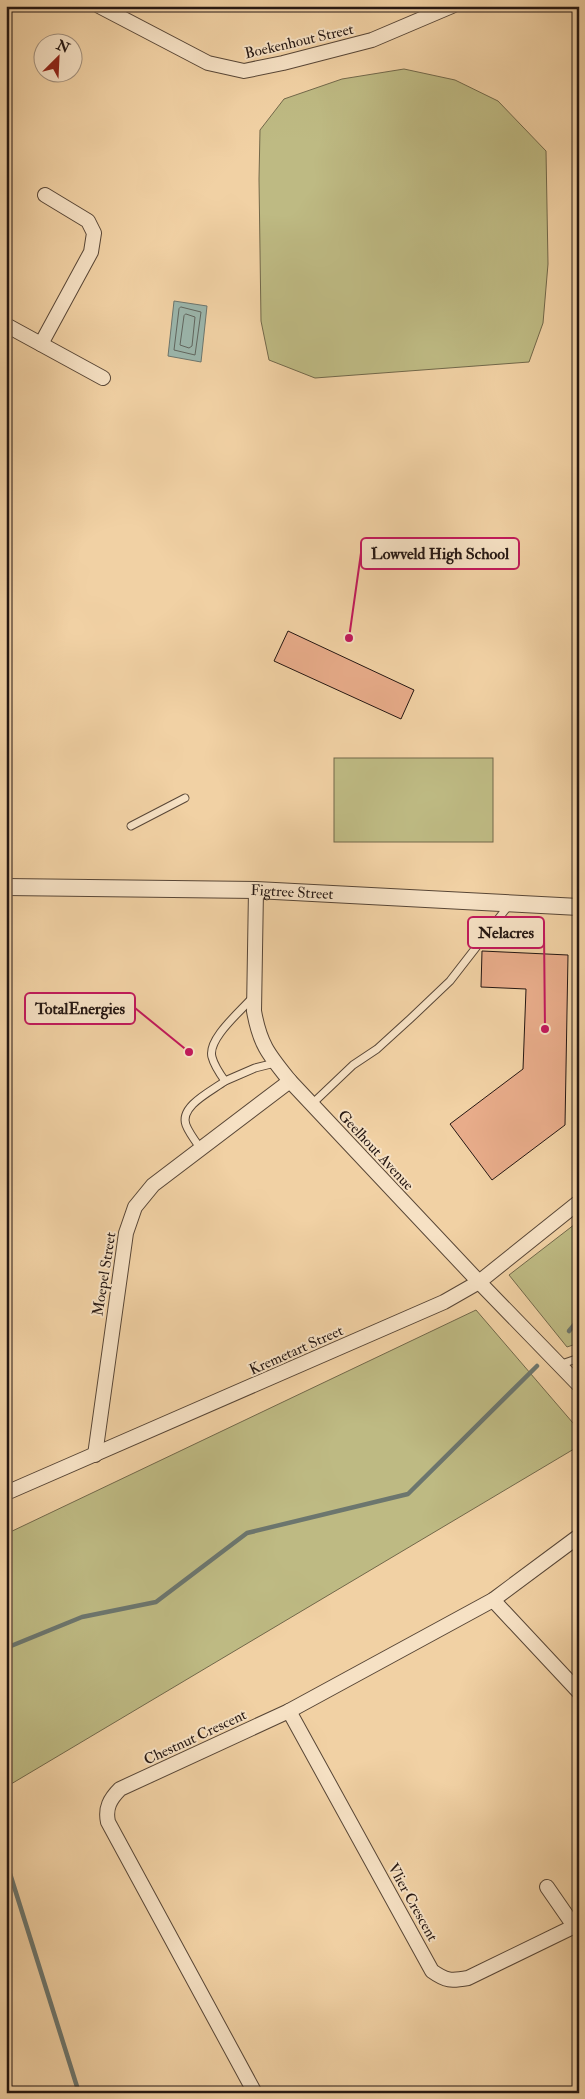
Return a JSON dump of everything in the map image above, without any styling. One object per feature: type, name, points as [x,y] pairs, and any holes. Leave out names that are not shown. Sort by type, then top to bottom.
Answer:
[{"type":"street","name":"Boekenhout Street","points":[[100,6],[208,63],[244,71],[372,40],[452,6]]},
{"type":"street","points":[[40,344],[91,252],[94,233],[88,221],[46,195]]},
{"type":"street","points":[[6,325],[103,378]]},
{"type":"street","name":"Figtree Street","points":[[6,886],[256,890],[579,907]]},
{"type":"street","name":"Geelhout Avenue","points":[[256,890],[254,1011],[257,1030],[267,1052],[290,1081],[479,1282],[579,1385]]},
{"type":"street","name":"Moepel Street","points":[[95,1455],[126,1233],[135,1208],[153,1185],[290,1081]]},
{"type":"street","name":"Kremetart Street","points":[[6,1493],[444,1302],[479,1282],[579,1202]]},
{"type":"street","name":"Chestnut Crescent","points":[[255,2093],[108,1822],[106,1815],[108,1805],[120,1790],[288,1711],[493,1600],[579,1536]]},
{"type":"street","points":[[493,1600],[579,1692]]},
{"type":"street","name":"Vlier Crescent","points":[[288,1711],[432,1971],[442,1978],[454,1981],[468,1978],[576,1925],[547,1887]]},
{"type":"lane","points":[[131,826],[185,798]]},
{"type":"lane","points":[[312,1104],[353,1065],[376,1049],[450,981],[511,903]]},
{"type":"lane","points":[[225,1081],[212,1058],[213,1044],[220,1033],[254,996]]},
{"type":"lane","points":[[200,1149],[186,1125],[185,1113],[191,1106],[225,1081],[255,1068],[275,1063]]},
{"type":"lane","points":[[558,1365],[579,1358]]},
{"type":"shaded area","points":[[404,69],[455,80],[498,101],[546,151],[548,264],[543,323],[529,362],[315,378],[269,360],[261,321],[260,130],[284,99],[342,79]]},
{"type":"shaded area","points":[[334,758],[493,758],[493,842],[334,842]]},
{"type":"shaded area","points":[[579,1221],[579,1343],[567,1347],[509,1275]]},
{"type":"shaded area","points":[[476,1310],[579,1430],[579,1446],[6,1787],[6,1534]]},
{"type":"water","points":[[174,301],[207,306],[201,362],[168,356]]},
{"type":"building","points":[[288,631],[414,690],[401,719],[274,661]]},
{"type":"building","points":[[482,951],[568,955],[565,1125],[492,1180],[450,1124],[523,1069],[526,989],[481,987]]},
{"type":"waterway","points":[[569,1331],[579,1319]]},
{"type":"waterway","points":[[6,1648],[82,1617],[156,1602],[247,1533],[408,1494],[537,1366]]},
{"type":"waterway","points":[[6,1861],[79,2093]]},
{"type":"place","name":"Lowveld High School","points":[[349,638]]},
{"type":"place","name":"Nelacres","points":[[545,1029]]},
{"type":"place","name":"TotalEnergies","points":[[189,1052]]}]
